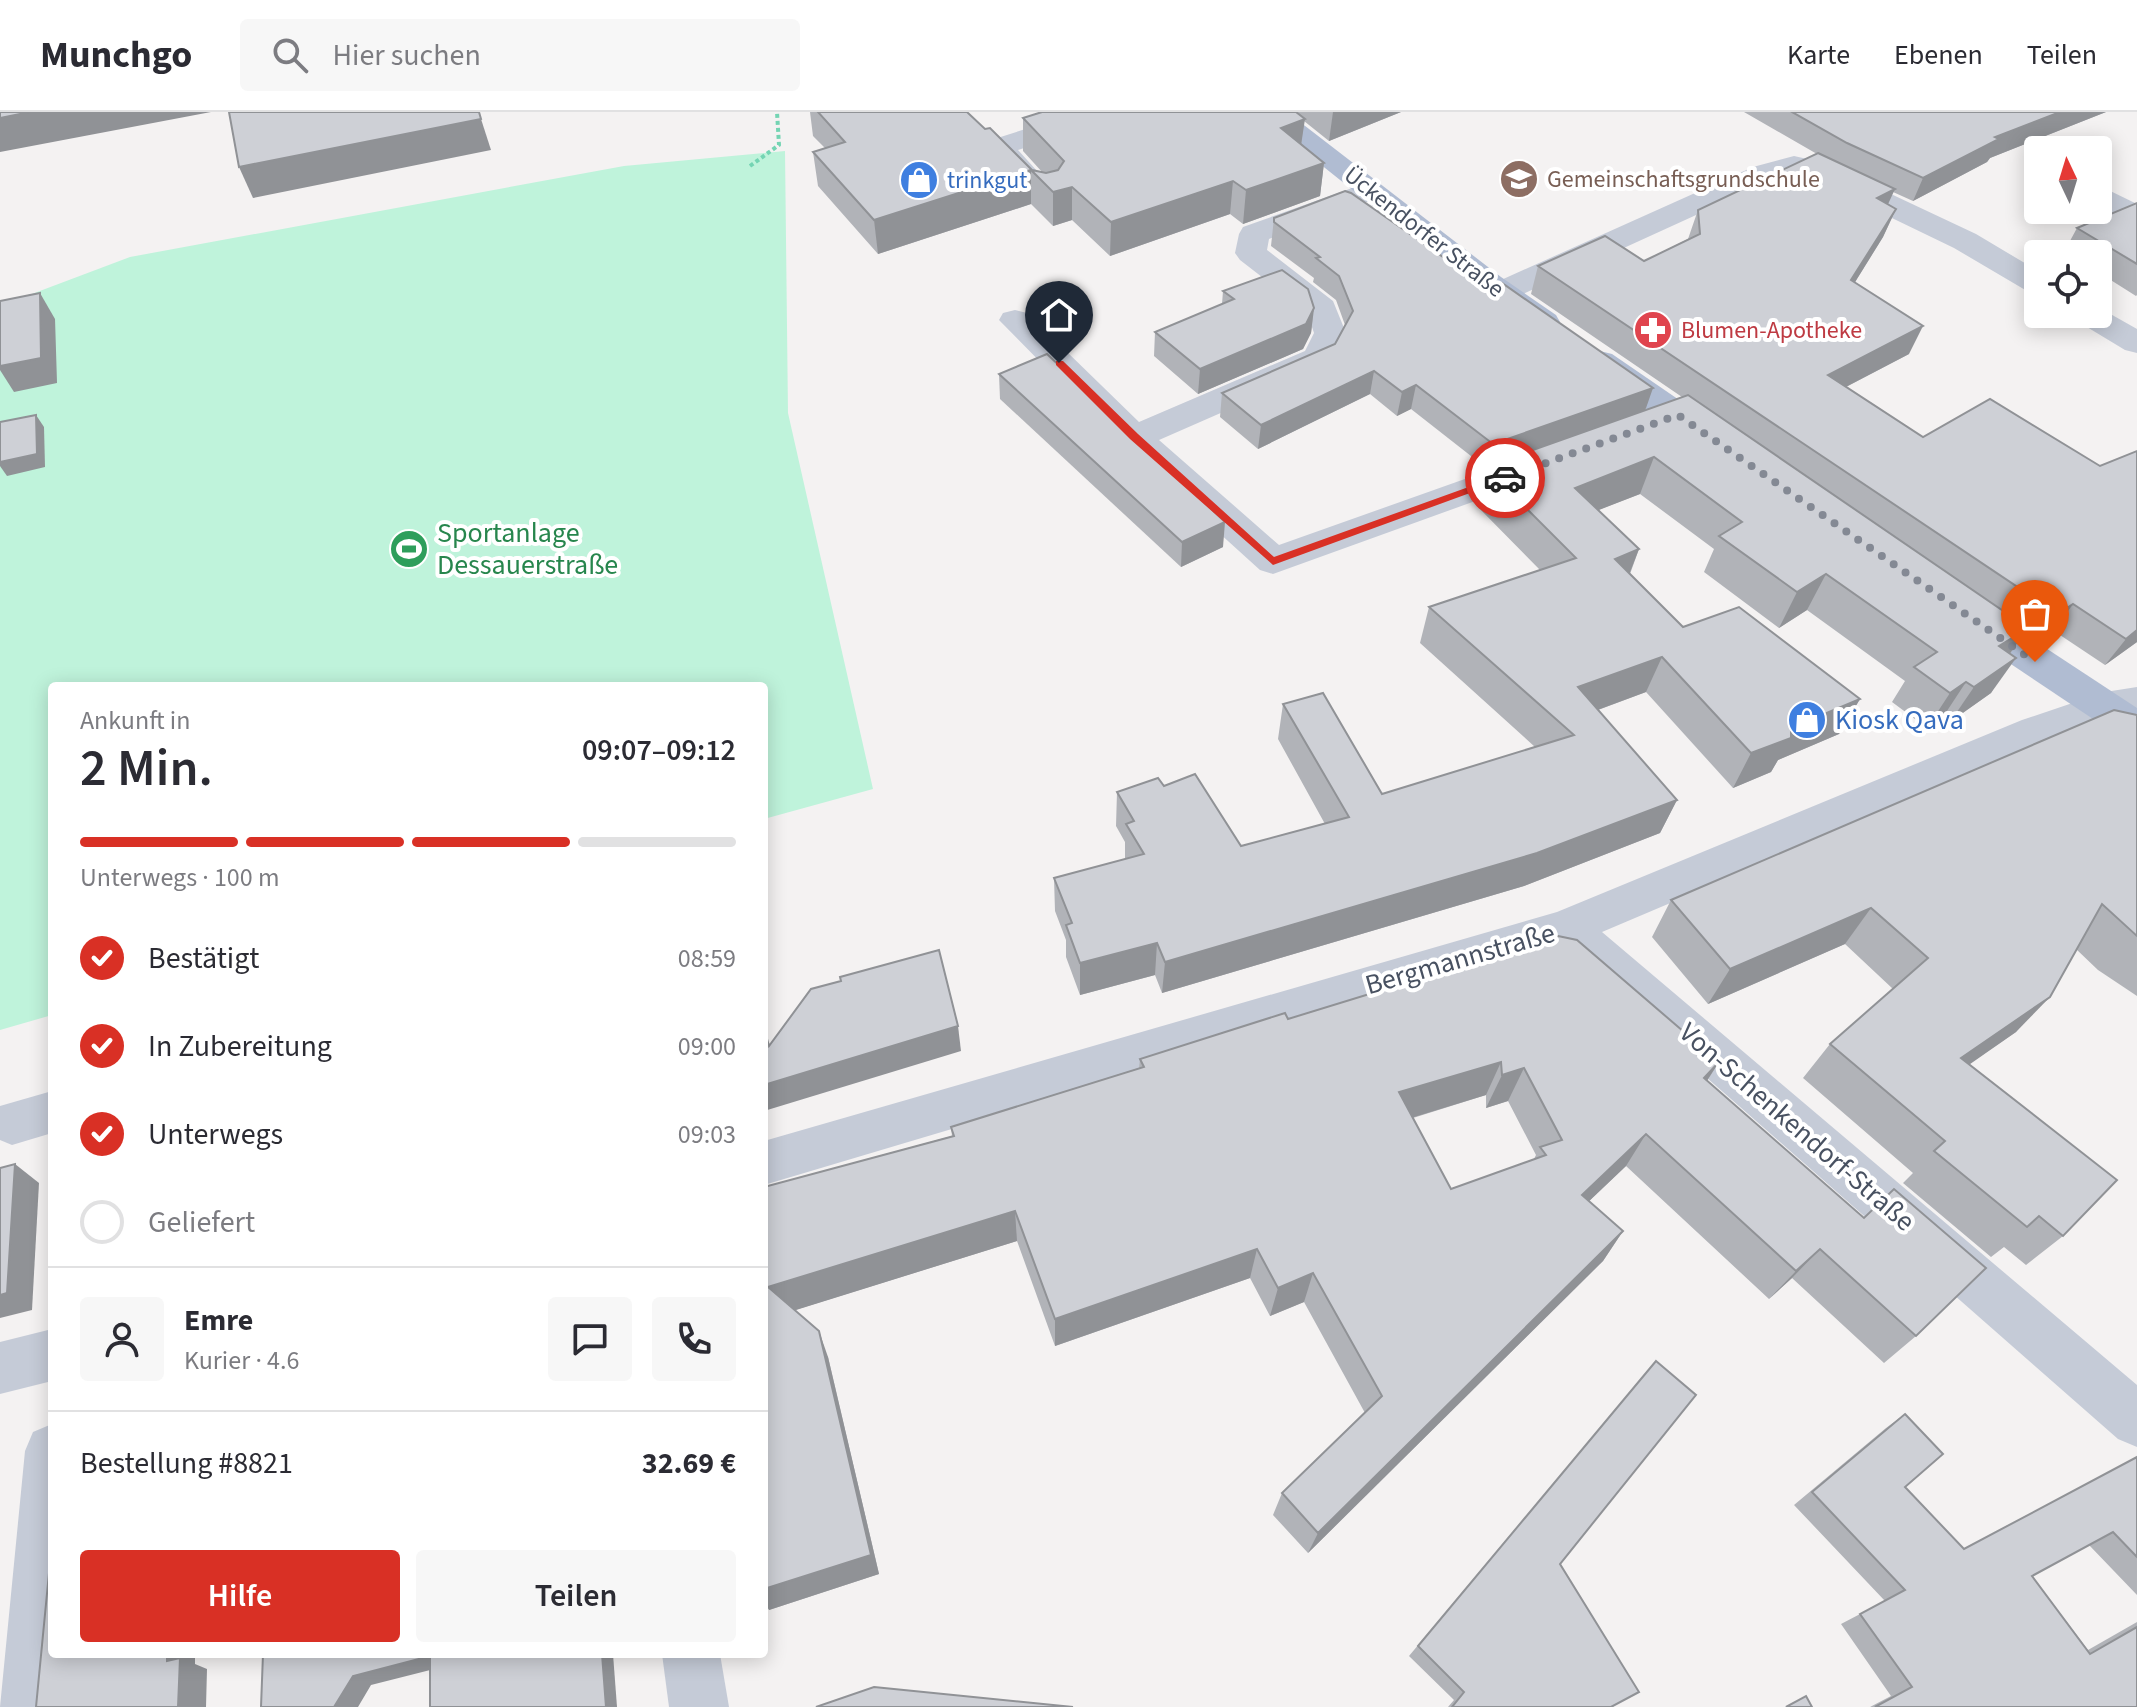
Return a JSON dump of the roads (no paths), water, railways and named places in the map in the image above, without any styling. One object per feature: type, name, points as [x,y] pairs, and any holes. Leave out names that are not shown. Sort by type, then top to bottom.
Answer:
[{"type":"main road","name":"Ückendorfer Straße","points":[[1269,112],[1501,292],[1570,340],[1663,421],[1737,456]]},
{"type":"main road","points":[[1936,594],[2126,712]]},
{"type":"street","points":[[1046,195],[989,138],[1108,112]]},
{"type":"street","points":[[1501,292],[1764,173],[1794,165],[1814,169],[1965,241],[2024,276]]},
{"type":"street","points":[[1134,437],[1318,358],[1330,333],[1322,308],[1251,253],[1254,234],[1369,191]]},
{"type":"street","points":[[2112,202],[2137,217]]},
{"type":"street","points":[[1015,320],[1134,437],[1273,561],[1573,453]]},
{"type":"street","points":[[2112,328],[2137,343]]},
{"type":"street","name":"Bergmannstraße","points":[[768,1162],[1566,928],[2036,731],[2126,712]]},
{"type":"street","name":"Von-Schenkendorf-Straße","points":[[1566,928],[2137,1420]]},
{"type":"street","points":[[0,1368],[48,1356]]},
{"type":"street","points":[[28,1707],[48,1494]]},
{"type":"street","points":[[692,1658],[699,1707]]},
{"type":"place","name":"Gemeinschaftsgrundschule","points":[[1519,179]]},
{"type":"place","name":"trinkgut","points":[[919,180]]},
{"type":"place","name":"Blumen-Apotheke","points":[[1653,330]]},
{"type":"place","name":"Sportanlage Dessauerstraße","points":[[409,549]]},
{"type":"place","name":"Kiosk Qava","points":[[1807,720]]}]
